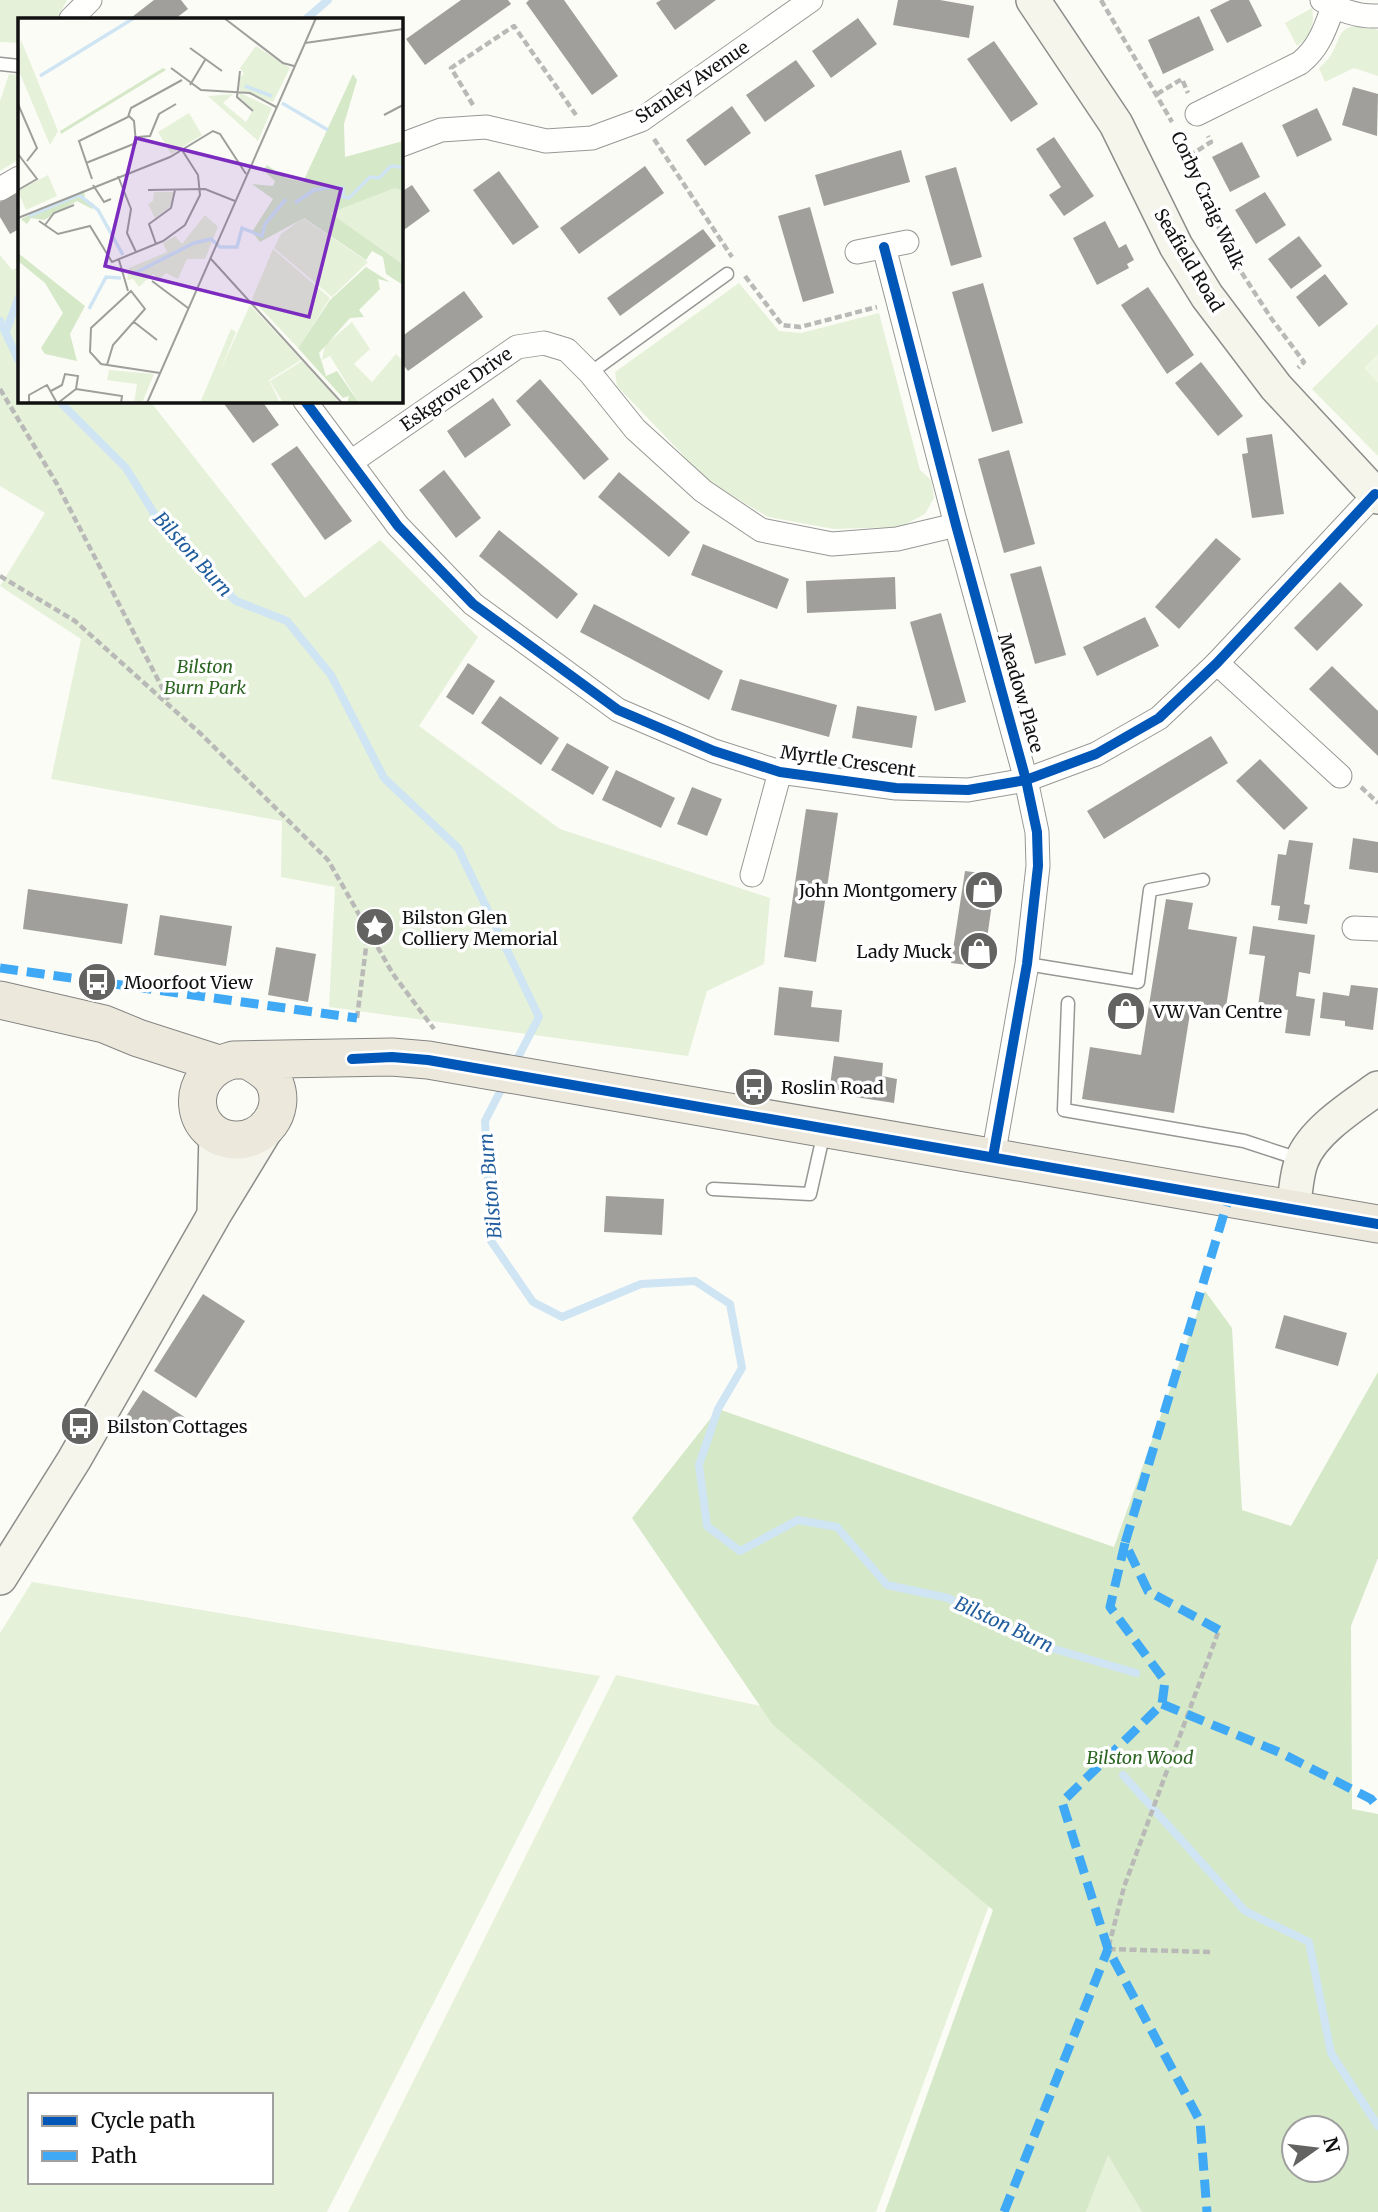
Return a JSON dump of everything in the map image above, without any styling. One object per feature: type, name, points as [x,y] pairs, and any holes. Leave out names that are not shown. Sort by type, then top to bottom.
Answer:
[{"type":"main road","points":[[0,1000],[104,1024],[138,1038],[264,1069],[275,1084],[272,1115]]},
{"type":"main road","points":[[138,1038],[197,1098]]},
{"type":"main road","points":[[352,1059],[272,1115],[252,1138],[233,1140],[216,1134],[202,1118],[197,1098],[200,1084],[208,1072],[233,1062],[392,1057],[476,1069],[1378,1224]]},
{"type":"street","points":[[72,18],[90,0]]},
{"type":"street","name":"Stanley Avenue","points":[[402,145],[440,130],[486,127],[546,141],[592,138],[641,120],[811,0]]},
{"type":"street","name":"Seafield Road","points":[[1033,0],[1116,124],[1176,246],[1207,296],[1276,387],[1377,495]]},
{"type":"street","points":[[1327,4],[1364,16],[1378,16]]},
{"type":"street","name":"Corby Craig Walk","points":[[1198,114],[1300,63],[1312,54],[1319,44],[1327,4]]},
{"type":"street","points":[[0,189],[18,179]]},
{"type":"street","points":[[857,252],[907,242]]},
{"type":"street","name":"Meadow Place","points":[[884,247],[1038,832],[1027,964],[993,1157]]},
{"type":"street","name":"Eskgrove Drive","points":[[351,462],[517,346],[544,343],[567,350],[645,438],[703,491],[761,530],[832,544],[897,539],[956,525]]},
{"type":"street","name":"Myrtle Crescent","points":[[306,402],[398,526],[473,604],[554,666],[618,710],[714,751],[780,772],[896,788],[968,790],[1026,780],[1096,754],[1158,718],[1217,663],[1377,495]]},
{"type":"street","points":[[1217,663],[1340,776]]},
{"type":"street","points":[[752,875],[780,772]]},
{"type":"street","points":[[1354,928],[1378,929]]},
{"type":"street","points":[[1293,1209],[1302,1160],[1313,1142],[1378,1088]]},
{"type":"street","points":[[0,1578],[105,1407],[272,1115]]},
{"type":"street","points":[[214,1215],[216,1134]]},
{"type":"lane","points":[[0,64],[18,66]]},
{"type":"lane","points":[[590,373],[727,274]]},
{"type":"lane","points":[[1027,964],[1139,982],[1150,890],[1203,880]]},
{"type":"lane","points":[[1068,1003],[1064,1110],[1244,1140],[1302,1160]]},
{"type":"lane","points":[[713,1189],[810,1194],[825,1129]]},
{"type":"path","points":[[486,127],[451,68],[514,26],[592,138]]},
{"type":"path","points":[[641,120],[736,263]]},
{"type":"path","points":[[743,274],[782,325],[800,327],[898,302]]},
{"type":"path","points":[[0,389],[57,484],[172,707]]},
{"type":"path","points":[[0,576],[75,621],[172,707],[328,860],[393,974],[476,1069]]},
{"type":"path","points":[[357,1018],[368,932]]},
{"type":"path","points":[[1210,1952],[1108,1949],[1124,1887],[1219,1630]]},
{"type":"green space","points":[[0,0],[67,0],[58,18],[18,18],[18,43],[0,42]]},
{"type":"green space","points":[[1312,8],[1311,30],[1297,46],[1285,23]]},
{"type":"green space","points":[[1362,25],[1378,30],[1378,76],[1354,68],[1325,82],[1319,68],[1331,55],[1341,34],[1348,28]]},
{"type":"green space","points":[[9,74],[18,75],[18,160],[0,171],[0,101]]},
{"type":"green space","name":"Bilston Burn Park","points":[[0,255],[12,270],[18,267],[18,402],[151,402],[305,598],[380,540],[478,637],[419,726],[560,829],[770,898],[764,964],[707,991],[688,1056],[329,1007],[335,887],[281,877],[282,821],[51,779],[81,639],[0,586],[45,513],[0,486]]},
{"type":"green space","points":[[739,283],[779,331],[801,333],[879,313],[920,470],[931,480],[934,498],[925,514],[900,527],[834,529],[768,517],[708,481],[617,386],[615,372]]},
{"type":"green space","points":[[1378,324],[1378,456],[1312,389]]},
{"type":"green space","points":[[1378,354],[1378,383],[1364,368]]},
{"type":"green space","name":"Bilston Wood","points":[[1205,1291],[1232,1328],[1242,1510],[1291,1526],[1378,1372],[1378,1558],[1351,1626],[1352,1809],[1378,1814],[1378,2212],[1142,2212],[1108,2155],[1086,2212],[885,2212],[993,1910],[773,1725],[632,1518],[718,1409],[1114,1547]]},
{"type":"green space","points":[[32,1582],[600,1676],[327,2212],[0,2212],[0,1633]]},
{"type":"green space","points":[[616,1675],[774,1709],[991,1900],[876,2212],[348,2212]]},
{"type":"green space","points":[[1108,2154],[1142,2212],[1086,2212]]},
{"type":"building","points":[[154,0],[181,0],[188,9],[176,18],[132,17]]},
{"type":"building","points":[[461,0],[508,0],[511,4],[425,65],[406,39]]},
{"type":"building","points":[[529,0],[564,0],[618,76],[592,95],[526,3]]},
{"type":"building","points":[[661,0],[716,0],[675,30],[656,3]]},
{"type":"building","points":[[898,0],[940,0],[974,6],[969,38],[893,25]]},
{"type":"building","points":[[1230,0],[1249,0],[1262,26],[1227,43],[1210,10]]},
{"type":"building","points":[[1199,16],[1214,50],[1163,74],[1148,40]]},
{"type":"building","points":[[858,18],[877,44],[831,78],[812,51]]},
{"type":"building","points":[[994,41],[1038,104],[1011,122],[967,59]]},
{"type":"building","points":[[796,60],[815,86],[765,122],[746,95]]},
{"type":"building","points":[[1353,87],[1378,94],[1377,136],[1342,125]]},
{"type":"building","points":[[732,106],[751,133],[705,166],[686,140]]},
{"type":"building","points":[[1317,108],[1332,140],[1297,157],[1282,125]]},
{"type":"building","points":[[1054,137],[1094,196],[1064,216],[1049,195],[1061,187],[1036,149]]},
{"type":"building","points":[[1242,142],[1260,177],[1230,192],[1212,157]]},
{"type":"building","points":[[901,150],[910,182],[824,206],[815,175]]},
{"type":"building","points":[[645,166],[664,193],[579,254],[560,228]]},
{"type":"building","points":[[956,167],[982,257],[951,266],[925,176]]},
{"type":"building","points":[[499,171],[539,227],[513,245],[473,190]]},
{"type":"building","points":[[412,185],[430,211],[402,231],[402,191]]},
{"type":"building","points":[[18,192],[18,230],[10,234],[0,217],[0,202]]},
{"type":"building","points":[[1265,192],[1286,225],[1256,244],[1235,210]]},
{"type":"building","points":[[810,207],[834,293],[803,302],[778,216]]},
{"type":"building","points":[[1105,221],[1119,248],[1126,244],[1134,260],[1127,264],[1129,268],[1097,285],[1073,238]]},
{"type":"building","points":[[703,229],[716,246],[620,316],[607,298]]},
{"type":"building","points":[[1299,236],[1322,266],[1291,289],[1268,259]]},
{"type":"building","points":[[1325,274],[1348,304],[1319,327],[1296,297]]},
{"type":"building","points":[[983,283],[1023,423],[992,432],[952,292]]},
{"type":"building","points":[[1148,287],[1194,355],[1167,374],[1121,305]]},
{"type":"building","points":[[464,291],[483,317],[408,371],[402,363],[402,336]]},
{"type":"building","points":[[1201,362],[1243,416],[1218,436],[1175,383]]},
{"type":"building","points":[[540,379],[609,459],[584,480],[516,401]]},
{"type":"building","points":[[493,398],[511,425],[465,458],[447,431]]},
{"type":"building","points":[[223,402],[263,402],[279,425],[253,443]]},
{"type":"building","points":[[1272,434],[1284,514],[1252,518],[1242,454],[1248,453],[1246,438]]},
{"type":"building","points":[[297,446],[352,521],[325,540],[271,464]]},
{"type":"building","points":[[1009,450],[1035,544],[1004,553],[978,459]]},
{"type":"building","points":[[444,470],[481,518],[456,538],[419,490]]},
{"type":"building","points":[[619,472],[690,532],[669,557],[598,497]]},
{"type":"building","points":[[499,530],[578,594],[557,619],[479,556]]},
{"type":"building","points":[[1216,538],[1241,559],[1179,629],[1155,607]]},
{"type":"building","points":[[703,544],[789,579],[777,609],[691,575]]},
{"type":"building","points":[[1041,566],[1066,655],[1035,664],[1010,574]]},
{"type":"building","points":[[895,577],[896,609],[807,613],[806,581]]},
{"type":"building","points":[[1340,582],[1363,605],[1317,651],[1294,628]]},
{"type":"building","points":[[594,604],[723,671],[709,700],[580,632]]},
{"type":"building","points":[[941,613],[966,702],[935,711],[910,622]]},
{"type":"building","points":[[1145,617],[1159,646],[1097,676],[1083,647]]},
{"type":"building","points":[[468,663],[495,681],[473,715],[446,697]]},
{"type":"building","points":[[1332,666],[1378,711],[1378,756],[1309,689]]},
{"type":"building","points":[[740,679],[837,705],[829,737],[731,710]]},
{"type":"building","points":[[500,696],[559,738],[541,765],[481,723]]},
{"type":"building","points":[[857,706],[917,716],[912,748],[852,738]]},
{"type":"building","points":[[1211,736],[1228,763],[1104,839],[1087,811]]},
{"type":"building","points":[[567,743],[609,767],[593,795],[551,770]]},
{"type":"building","points":[[1260,759],[1308,808],[1284,830],[1236,781]]},
{"type":"building","points":[[616,770],[675,798],[661,828],[602,800]]},
{"type":"building","points":[[692,787],[722,799],[707,836],[677,824]]},
{"type":"building","points":[[806,809],[838,813],[816,962],[784,957]]},
{"type":"building","points":[[1353,838],[1378,842],[1378,873],[1349,869]]},
{"type":"building","points":[[1289,840],[1313,843],[1304,904],[1310,905],[1307,924],[1278,920],[1280,906],[1271,905],[1278,854],[1286,855]]},
{"type":"building","points":[[965,871],[996,875],[983,967],[951,963]]},
{"type":"building","points":[[28,889],[128,904],[122,944],[23,929]]},
{"type":"building","points":[[1166,899],[1193,903],[1188,929],[1237,937],[1225,1013],[1191,1007],[1174,1113],[1082,1099],[1090,1047],[1141,1055]]},
{"type":"building","points":[[160,915],[232,926],[226,966],[154,955]]},
{"type":"building","points":[[1253,926],[1315,935],[1310,974],[1299,972],[1296,996],[1315,999],[1310,1036],[1285,1033],[1288,1010],[1258,1006],[1265,956],[1249,954]]},
{"type":"building","points":[[276,947],[316,954],[308,1002],[268,995]]},
{"type":"building","points":[[1351,985],[1378,988],[1373,1030],[1345,1026],[1345,1021],[1320,1018],[1323,992],[1349,996]]},
{"type":"building","points":[[779,987],[813,991],[811,1007],[842,1010],[839,1042],[774,1035]]},
{"type":"building","points":[[834,1056],[883,1063],[882,1076],[897,1079],[894,1103],[829,1093]]},
{"type":"building","points":[[606,1196],[664,1199],[662,1235],[604,1232]]},
{"type":"building","points":[[203,1294],[245,1321],[196,1398],[154,1371]]},
{"type":"building","points":[[1284,1315],[1347,1333],[1338,1366],[1275,1348]]},
{"type":"building","points":[[143,1390],[186,1418],[175,1435],[151,1420],[144,1431],[125,1418]]},
{"type":"waterway","points":[[307,18],[328,0]]},
{"type":"waterway","points":[[6,331],[18,300]]},
{"type":"waterway","name":"Bilston Burn","points":[[0,321],[18,359]]},
{"type":"waterway","name":"Bilston Burn","points":[[60,402],[126,468],[163,528],[236,601],[287,621],[331,675],[384,778],[458,848],[539,1017],[513,1067]]},
{"type":"waterway","name":"Bilston Burn","points":[[504,1084],[485,1121],[491,1241],[533,1302],[562,1317],[641,1284],[695,1281],[730,1304],[742,1368],[718,1409],[699,1465],[707,1526],[740,1551],[798,1520],[837,1527],[887,1585],[948,1598],[1034,1643],[1136,1673]]},
{"type":"waterway","name":"Bilston Burn","points":[[1123,1775],[1245,1911],[1309,1942],[1331,2053],[1378,2126]]},
{"type":"marked path","points":[[0,968],[357,1018]]},
{"type":"marked path","points":[[1219,1630],[1148,1591],[1125,1543],[1229,1197]]},
{"type":"marked path","points":[[1125,1543],[1110,1607],[1165,1681],[1162,1704],[1062,1802],[1108,1949],[1200,2121],[1207,2212]]},
{"type":"marked path","points":[[1162,1704],[1281,1753],[1371,1799],[1378,1808]]},
{"type":"marked path","points":[[1004,2212],[1108,1949]]},
{"type":"cycle path","points":[[884,247],[1026,780],[1037,832],[1038,866],[1027,964],[993,1157]]},
{"type":"cycle path","points":[[306,402],[398,526],[473,604],[618,710],[714,751],[780,772],[896,788],[968,790],[1026,780],[1096,754],[1159,718],[1217,663],[1375,494]]},
{"type":"cycle path","points":[[352,1059],[392,1057],[428,1060],[1378,1224]]},
{"type":"place","name":"John Montgomery","points":[[984,890]]},
{"type":"place","name":"Bilston Glen Colliery Memorial","points":[[375,927]]},
{"type":"place","name":"Lady Muck","points":[[979,951]]},
{"type":"place","name":"Moorfoot View","points":[[97,982]]},
{"type":"place","name":"VW Van Centre","points":[[1126,1011]]},
{"type":"place","name":"Roslin Road","points":[[754,1087]]},
{"type":"place","name":"Bilston Cottages","points":[[80,1426]]}]
